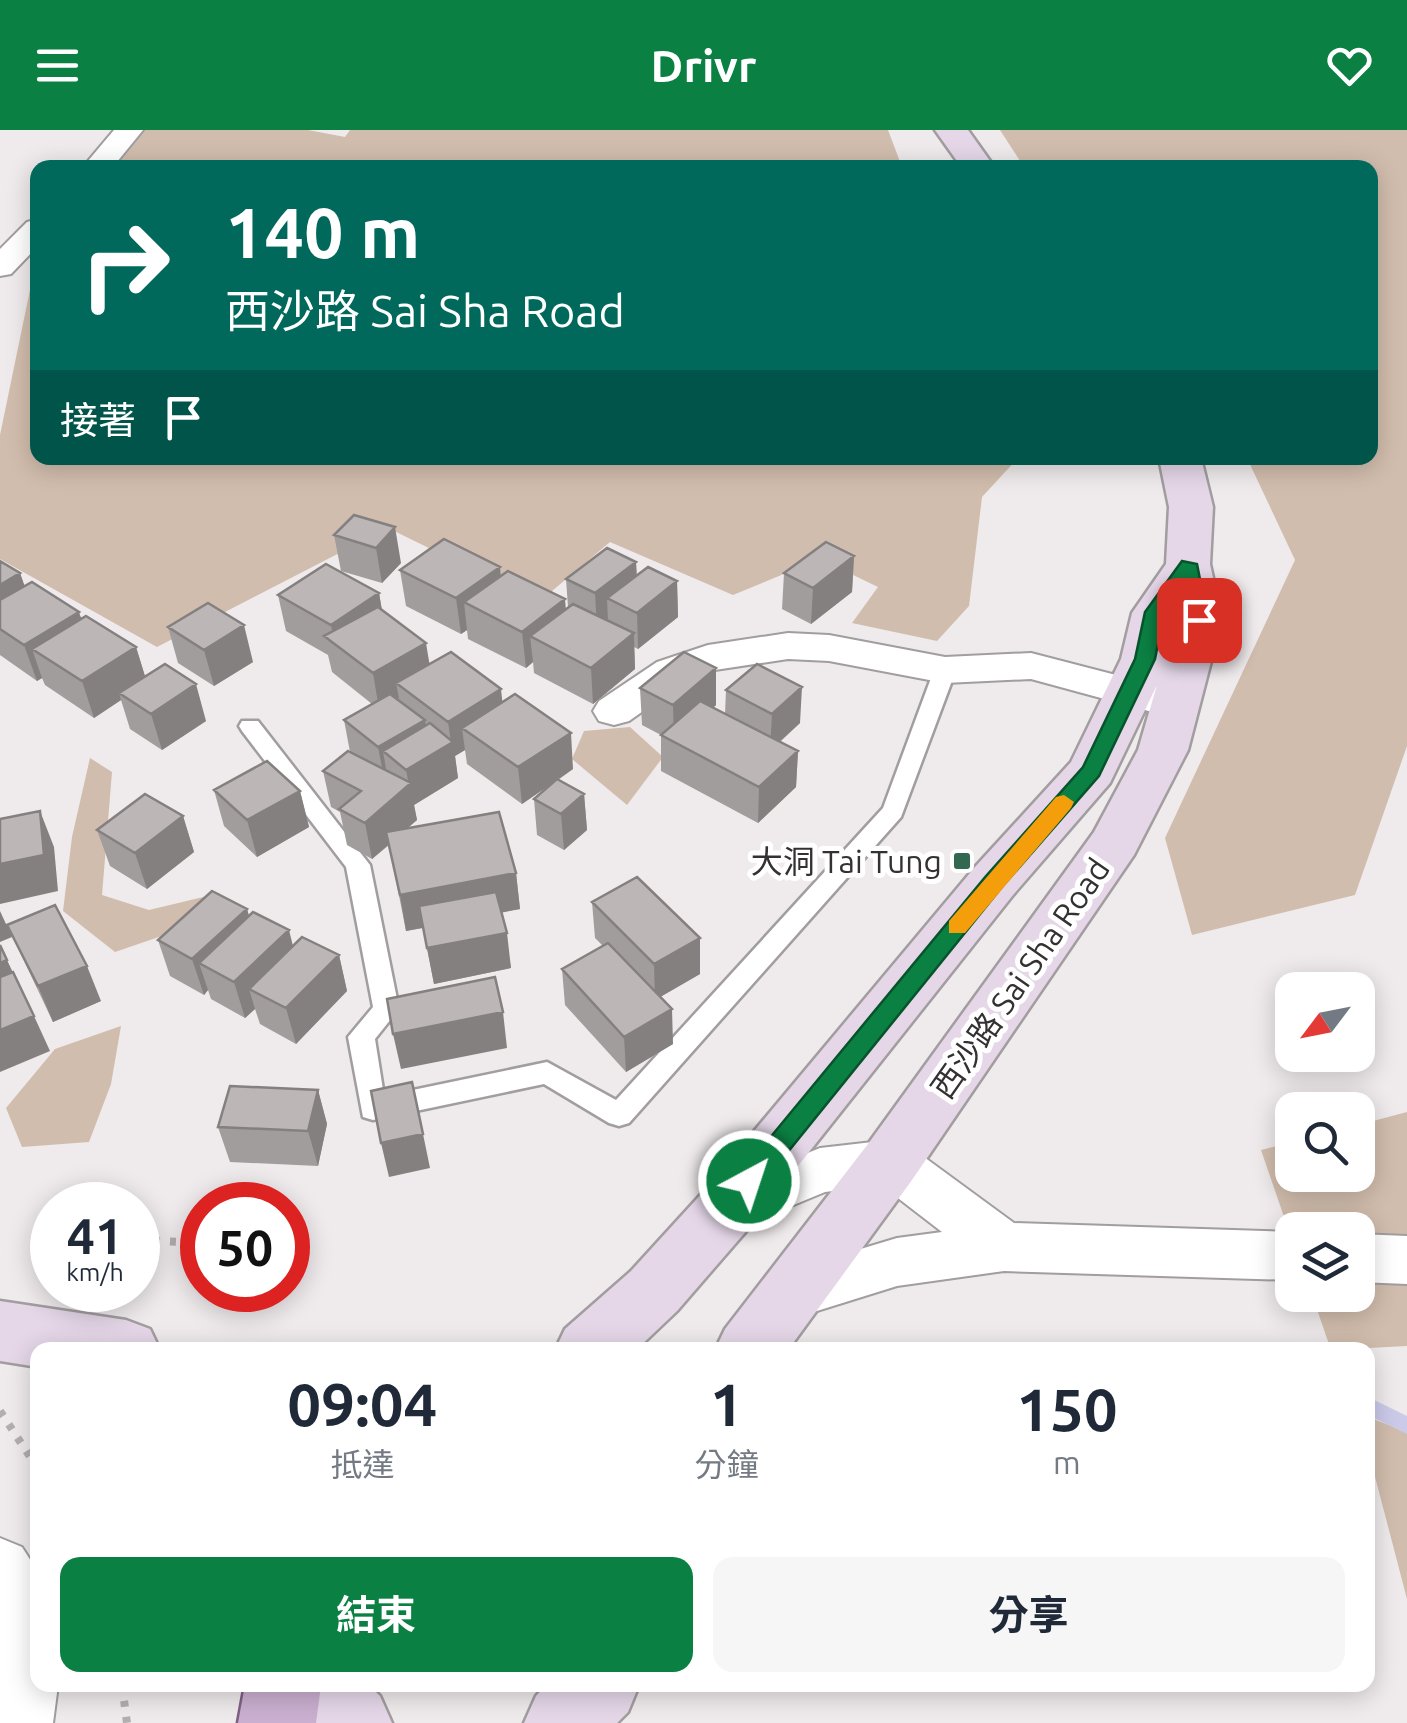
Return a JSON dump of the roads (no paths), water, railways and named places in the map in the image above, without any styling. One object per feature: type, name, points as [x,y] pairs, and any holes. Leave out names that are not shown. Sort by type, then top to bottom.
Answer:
[{"type":"main road","points":[[951,130],[972,160]]},
{"type":"main road","name":"西沙路 Sai Sha Road","points":[[598,1342],[654,1291],[726,1210],[994,881],[1155,699],[1199,620],[1188,564],[1190,507],[1181,465]]},
{"type":"main road","name":"西沙路 Sai Sha Road","points":[[755,1342],[890,1162],[1115,842],[1163,750],[1155,699]]},
{"type":"main road","points":[[21,1337],[61,1342]]},
{"type":"main road","points":[[277,1723],[282,1692]]},
{"type":"main road","points":[[326,1692],[352,1723]]},
{"type":"main road","points":[[563,1723],[595,1692]]},
{"type":"street","points":[[103,160],[129,130]]},
{"type":"street","points":[[0,267],[30,236]]},
{"type":"street","points":[[614,711],[672,671],[747,650],[829,648],[945,670],[1030,666],[1155,699]]},
{"type":"street","points":[[726,1210],[820,1170],[890,1162],[1004,1246]]},
{"type":"street","points":[[788,1295],[897,1262],[1004,1246],[1275,1255]]},
{"type":"street","points":[[1375,1259],[1407,1260]]},
{"type":"street","points":[[0,1569],[17,1591],[30,1653],[19,1723]]},
{"type":"lane","points":[[250,726],[358,865],[386,1009],[360,1037],[373,1110],[547,1073],[619,1115],[893,811],[945,670]]},
{"type":"waterway","points":[[1375,1409],[1407,1425]]},
{"type":"place","name":"大洞 Tai Tung","points":[[962,861]]}]
